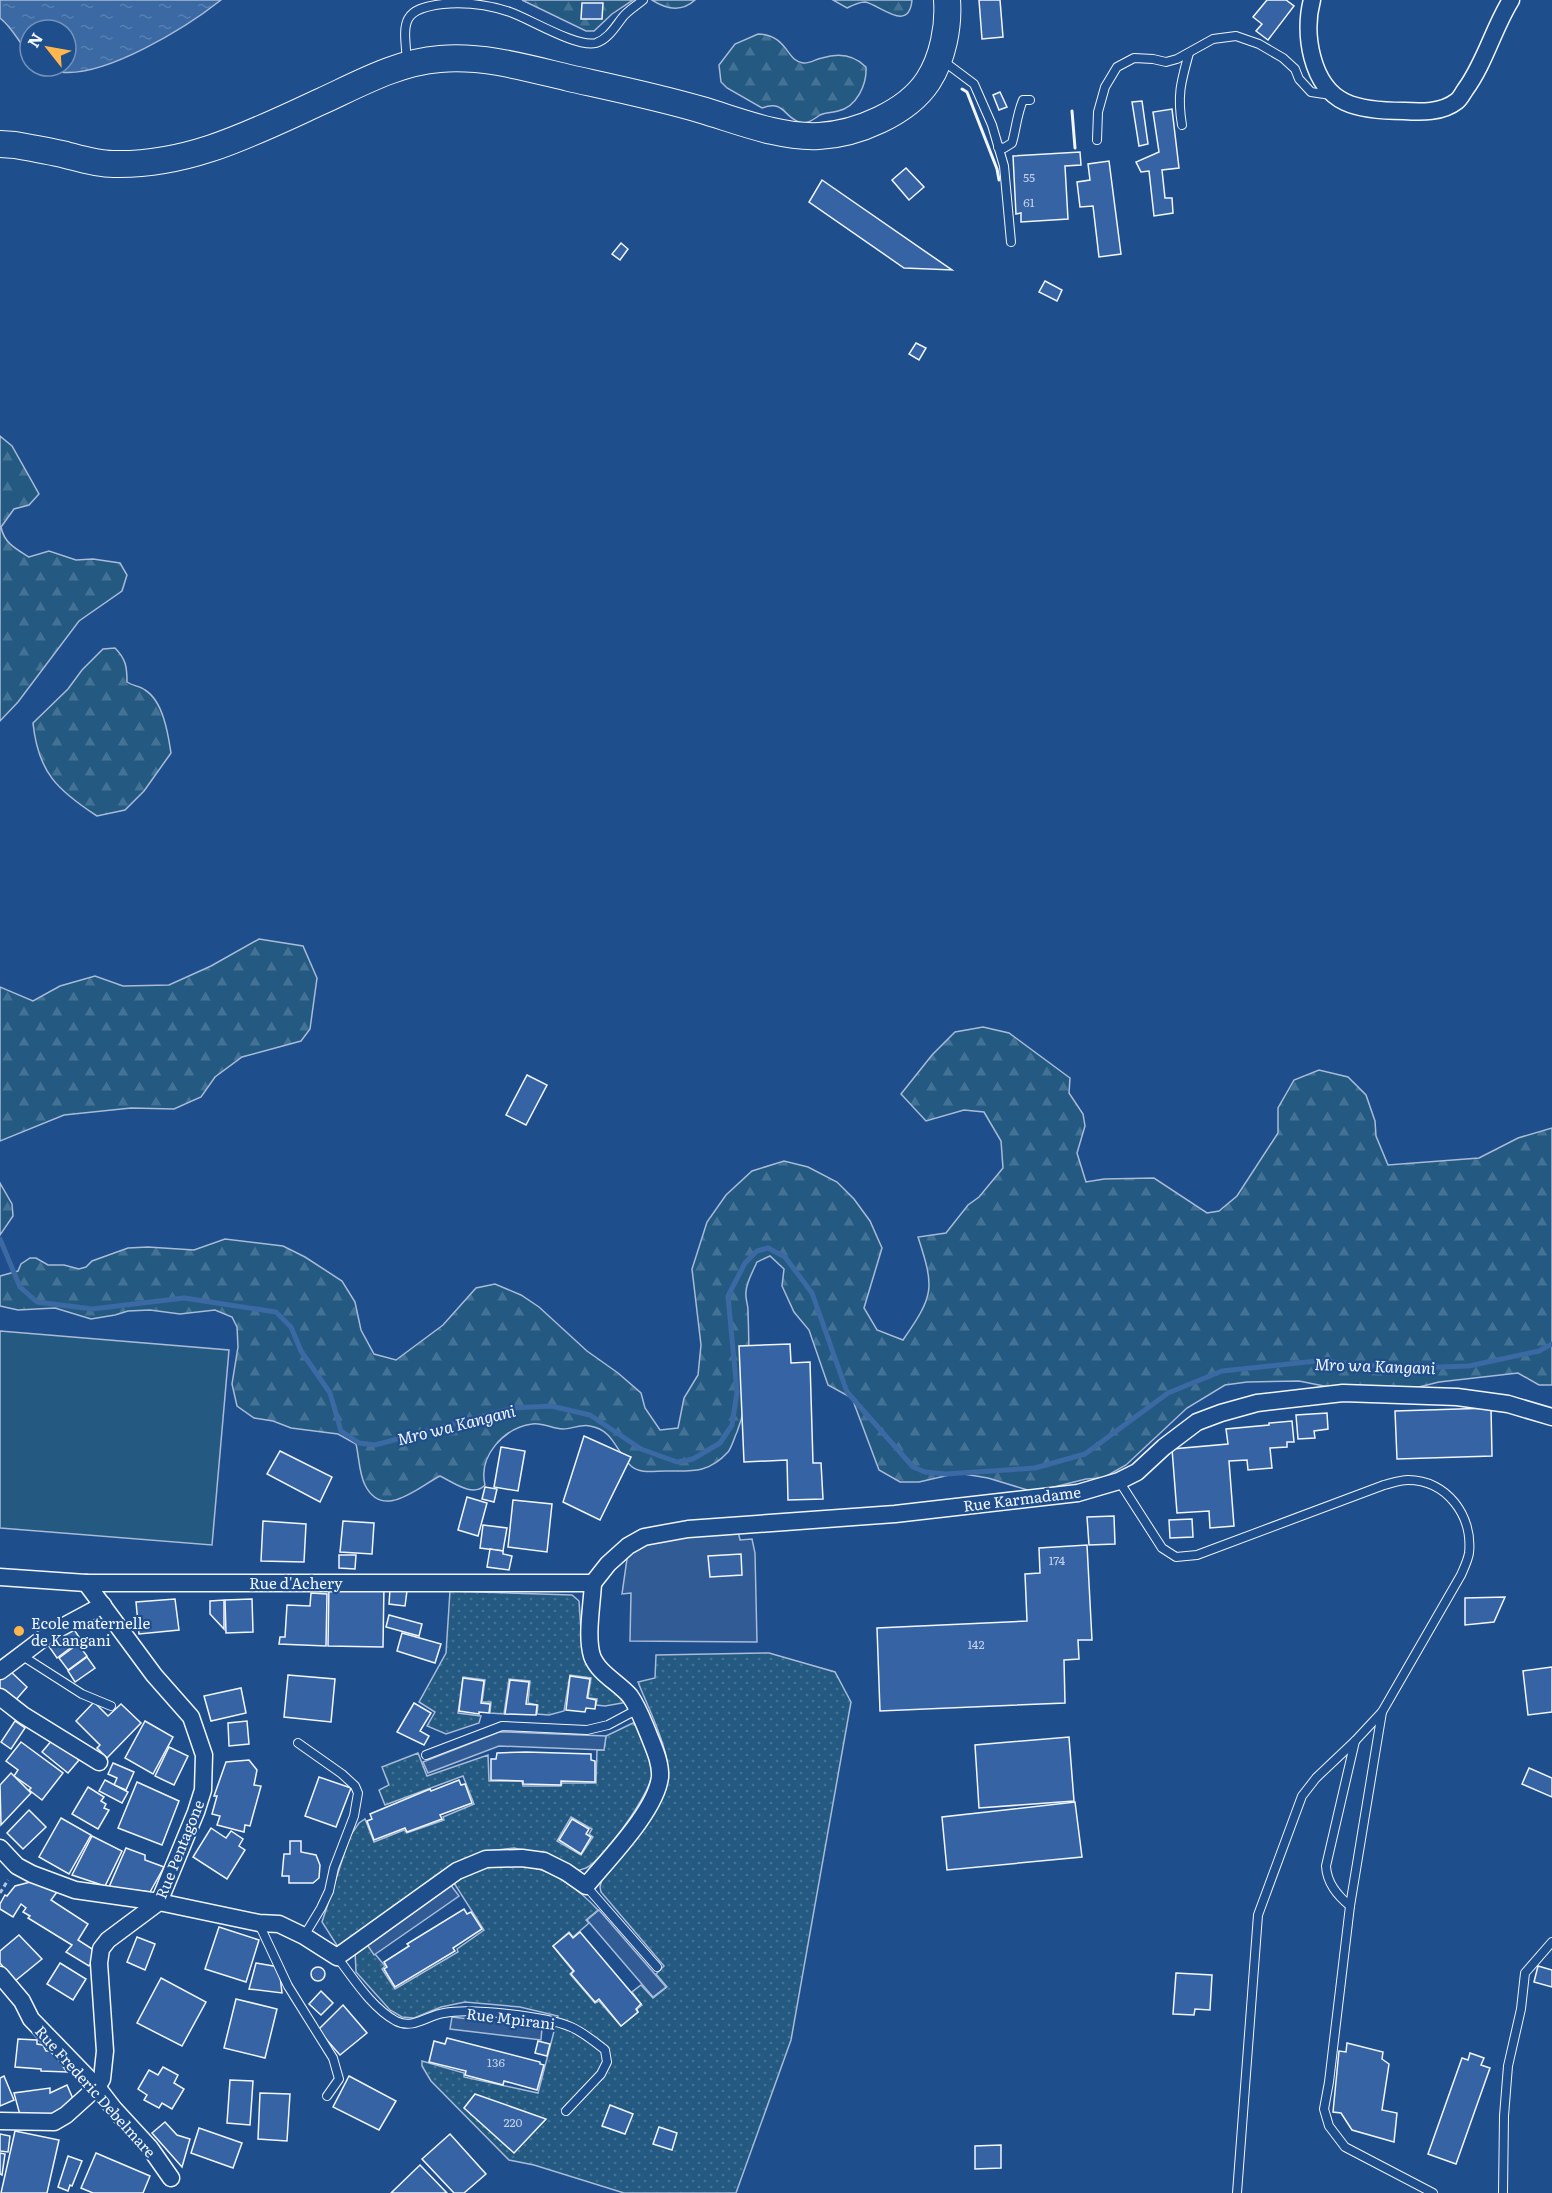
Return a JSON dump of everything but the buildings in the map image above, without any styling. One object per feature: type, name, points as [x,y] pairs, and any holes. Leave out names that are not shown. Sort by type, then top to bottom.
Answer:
[{"type":"main road","points":[[0,144],[112,164],[165,161],[202,153],[251,134],[370,79],[407,65],[438,59],[467,58],[512,65],[654,97],[778,132],[818,136],[844,133],[880,120],[908,102],[928,82],[939,58],[948,13],[947,0]]},
{"type":"street","points":[[1312,0],[1308,31],[1312,60],[1319,75],[1334,95],[1345,102],[1362,108],[1394,111],[1437,110],[1457,101],[1475,77],[1510,0]]},
{"type":"street","name":"Rue Karmadame","points":[[592,1583],[608,1563],[628,1546],[644,1537],[688,1529],[895,1514],[1078,1493],[1119,1481],[1137,1472],[1164,1447],[1197,1422],[1257,1403],[1342,1393],[1457,1397],[1508,1404],[1552,1418]]},
{"type":"street","name":"Rue d'Achery","points":[[0,1577],[86,1583],[592,1583]]},
{"type":"street","name":"Rue Pentagone","points":[[86,1583],[154,1675],[191,1717],[204,1755],[203,1790],[159,1902],[108,1940],[101,1949],[99,1963],[105,2069],[97,2087]]},
{"type":"street","points":[[337,1957],[457,1871],[486,1859],[522,1858],[544,1861],[566,1872],[586,1886],[632,1830],[655,1796],[660,1775],[656,1753],[638,1709],[629,1695],[592,1658],[590,1632],[592,1583]]},
{"type":"street","points":[[0,1671],[49,1634],[103,1605]]},
{"type":"street","points":[[0,1697],[22,1715],[99,1762]]},
{"type":"street","name":"Rue Mpirani","points":[[0,1848],[17,1866],[75,1890],[159,1902],[259,1923],[279,1924],[304,1936],[337,1957]]},
{"type":"street","name":"Rue Frederic Debelmare","points":[[0,1976],[22,2001],[31,2019],[97,2087],[150,2148],[171,2178]]},
{"type":"street","points":[[0,2121],[54,2122],[66,2115],[97,2087]]},
{"type":"lane","points":[[407,65],[406,22],[411,13],[425,6],[452,3],[482,5],[509,11],[580,42],[595,43],[609,35],[623,16],[643,0]]},
{"type":"lane","points":[[1097,140],[1098,112],[1105,87],[1117,67],[1134,58],[1166,62],[1189,53],[1213,39],[1236,36],[1259,44],[1284,58],[1311,92],[1334,95]]},
{"type":"lane","points":[[1182,125],[1178,102],[1180,83],[1189,53]]},
{"type":"lane","points":[[939,58],[974,84],[992,125],[1004,166],[1011,242]]},
{"type":"lane","points":[[998,147],[1004,148],[1012,143],[1018,123],[1019,108],[1023,100],[1030,100]]},
{"type":"lane","points":[[1119,1481],[1162,1548],[1176,1557],[1197,1556],[1384,1485],[1407,1480],[1430,1484],[1446,1493],[1462,1511],[1469,1530],[1469,1555],[1461,1575],[1382,1712],[1316,1778],[1302,1796],[1258,1916],[1237,2193]]},
{"type":"lane","points":[[21,1655],[82,1694],[111,1706]]},
{"type":"lane","points":[[426,1755],[502,1726],[587,1730],[608,1725],[638,1709]]},
{"type":"lane","points":[[1382,1712],[1350,1906],[1324,2109],[1329,2126],[1345,2147],[1433,2193]]},
{"type":"lane","points":[[1350,1906],[1330,1885],[1326,1876],[1326,1866],[1355,1741]]},
{"type":"lane","points":[[298,1743],[342,1774],[355,1786],[358,1793],[354,1816],[328,1891],[321,1908],[304,1936]]},
{"type":"lane","points":[[586,1886],[657,1967]]},
{"type":"lane","points":[[259,1923],[288,1986],[333,2058],[339,2079],[327,2096]]},
{"type":"lane","points":[[1503,2193],[1504,2116],[1508,2066],[1521,2009],[1525,1973],[1552,1942]]},
{"type":"lane","name":"Rue Mpirani","points":[[337,1957],[378,2008],[398,2022],[416,2023],[441,2013],[465,2011],[496,2013],[571,2027],[592,2040],[605,2050],[607,2062],[601,2074],[566,2111]]},
{"type":"green space","points":[[522,0],[633,0],[612,14],[594,31],[586,31]]},
{"type":"green space","points":[[652,0],[695,0],[684,7],[673,8]]},
{"type":"green space","points":[[833,0],[912,0],[910,10],[900,16],[865,2],[847,8]]},
{"type":"green space","points":[[758,34],[768,35],[775,39],[793,58],[803,63],[834,56],[846,56],[856,60],[866,67],[865,80],[860,94],[845,109],[822,114],[802,123],[779,107],[762,108],[727,88],[721,82],[719,65],[735,44]]},
{"type":"green space","points":[[0,436],[12,446],[39,494],[29,505],[14,509],[1,527],[8,541],[29,557],[49,551],[76,560],[93,559],[120,563],[127,575],[122,591],[79,621],[18,702],[0,721]]},
{"type":"green space","points":[[115,648],[125,664],[127,682],[151,695],[160,709],[171,753],[144,791],[125,810],[97,816],[60,788],[52,778],[39,755],[33,723],[68,689],[82,670],[103,649]]},
{"type":"green space","points":[[259,939],[303,946],[317,978],[310,1029],[301,1041],[242,1057],[215,1077],[201,1097],[174,1109],[131,1108],[64,1115],[0,1141],[0,987],[33,1001],[60,986],[95,976],[123,986],[169,985],[211,966]]},
{"type":"green space","points":[[983,1027],[1009,1033],[1070,1078],[1069,1093],[1083,1114],[1085,1126],[1077,1153],[1086,1182],[1104,1179],[1154,1178],[1207,1213],[1219,1211],[1237,1196],[1278,1133],[1278,1108],[1294,1080],[1319,1070],[1348,1077],[1366,1095],[1375,1121],[1376,1136],[1388,1165],[1479,1158],[1518,1138],[1552,1128],[1552,1385],[1539,1385],[1518,1373],[1439,1382],[1415,1388],[1349,1391],[1299,1381],[1247,1382],[1225,1385],[1187,1408],[1126,1465],[1103,1478],[1086,1479],[1034,1492],[988,1478],[958,1473],[919,1482],[900,1482],[879,1470],[852,1398],[828,1385],[809,1330],[794,1312],[782,1286],[784,1269],[770,1256],[757,1262],[746,1288],[749,1372],[745,1403],[737,1432],[729,1450],[721,1459],[699,1470],[639,1470],[631,1466],[610,1437],[598,1428],[580,1426],[563,1429],[532,1424],[512,1431],[495,1445],[485,1464],[485,1485],[480,1489],[463,1488],[440,1476],[411,1493],[391,1501],[381,1500],[372,1495],[365,1485],[356,1444],[338,1434],[291,1428],[273,1421],[254,1418],[237,1406],[232,1384],[238,1347],[237,1327],[232,1317],[215,1310],[180,1314],[150,1310],[128,1311],[91,1319],[55,1308],[18,1310],[0,1306],[0,1276],[18,1271],[21,1264],[30,1258],[36,1258],[48,1265],[64,1265],[79,1269],[86,1267],[92,1261],[128,1248],[194,1250],[225,1239],[283,1246],[342,1281],[355,1302],[361,1330],[374,1354],[396,1360],[443,1325],[476,1288],[495,1284],[521,1295],[539,1307],[587,1351],[641,1393],[645,1408],[660,1430],[678,1428],[684,1398],[698,1375],[701,1345],[692,1269],[707,1222],[726,1195],[752,1171],[784,1161],[808,1167],[837,1182],[854,1199],[870,1221],[882,1248],[864,1308],[877,1330],[903,1340],[921,1312],[928,1291],[927,1269],[918,1237],[946,1233],[968,1205],[979,1197],[1003,1168],[1001,1141],[984,1112],[964,1110],[926,1121],[901,1094],[932,1055],[955,1032]]},
{"type":"green space","points":[[0,1183],[12,1204],[13,1216],[0,1235]]},
{"type":"green space","points":[[0,1331],[229,1350],[212,1545],[0,1528]]},
{"type":"green space","points":[[450,1591],[572,1595],[579,1601],[582,1645],[628,1702],[605,1706],[596,1705],[597,1699],[588,1698],[591,1678],[570,1675],[564,1711],[549,1715],[537,1714],[538,1705],[528,1703],[530,1681],[509,1679],[504,1714],[490,1713],[491,1702],[482,1702],[485,1680],[463,1677],[458,1713],[481,1716],[479,1723],[446,1734],[427,1726],[435,1712],[419,1702],[446,1653]]},
{"type":"green space","points":[[769,1653],[835,1672],[851,1702],[791,2040],[736,2193],[624,2193],[534,2165],[509,2160],[431,2081],[422,2066],[422,2061],[464,2073],[464,2077],[538,2093],[558,2016],[520,2007],[465,2002],[441,2007],[414,2018],[402,2017],[390,2010],[356,1972],[355,1950],[365,1942],[385,1966],[382,1969],[395,1989],[458,1952],[457,1949],[484,1930],[454,1883],[474,1872],[493,1866],[530,1867],[566,1882],[598,1910],[586,1920],[589,1923],[573,1937],[569,1932],[553,1946],[573,1971],[570,1974],[595,2003],[599,2001],[621,2026],[638,2012],[637,2009],[642,2005],[632,1992],[641,1985],[653,1998],[667,1987],[656,1974],[664,1966],[601,1892],[600,1887],[603,1875],[637,1835],[658,1805],[667,1773],[666,1756],[661,1738],[638,1682],[655,1678],[656,1655]]},
{"type":"green space","points":[[633,1723],[646,1747],[652,1774],[650,1783],[635,1810],[615,1839],[594,1862],[577,1871],[547,1855],[514,1848],[487,1851],[451,1865],[338,1947],[322,1922],[350,1836],[359,1823],[365,1819],[374,1842],[404,1830],[407,1833],[444,1820],[443,1817],[474,1804],[463,1776],[385,1805],[379,1790],[389,1785],[382,1767],[418,1753],[427,1776],[488,1755],[489,1781],[522,1781],[523,1786],[596,1783],[597,1750],[604,1750],[606,1736]],"holes":[[[571,1817],[592,1829],[589,1834],[593,1837],[581,1855],[557,1841]]]},
{"type":"shaded area","points":[[738,1531],[740,1540],[752,1539],[755,1553],[757,1642],[630,1641],[631,1593],[622,1594],[628,1552],[654,1541]]},
{"type":"shaded area","points":[[499,1732],[606,1736],[604,1750],[499,1746],[428,1773],[423,1762]]},
{"type":"shaded area","points":[[450,1884],[459,1896],[374,1955],[366,1943]]},
{"type":"shaded area","points":[[599,1910],[666,1987],[653,1997],[587,1920]]},
{"type":"shaded area","points":[[452,2017],[542,2028],[541,2040],[450,2029]]},
{"type":"water","points":[[0,0],[221,0],[188,23],[145,48],[122,59],[78,72],[78,18],[18,18],[18,38],[0,18]]},
{"type":"waterway","name":"Mro wa Kangani","points":[[0,1239],[20,1287],[37,1302],[92,1309],[184,1298],[276,1312],[291,1327],[301,1351],[330,1393],[341,1431],[359,1443],[375,1445],[513,1408],[551,1406],[590,1415],[641,1449],[677,1462],[693,1459],[720,1443],[732,1425],[737,1392],[728,1296],[745,1263],[757,1251],[768,1248],[785,1257],[812,1293],[847,1392],[913,1467],[925,1472],[946,1474],[1035,1468],[1085,1454],[1168,1393],[1222,1371],[1317,1361],[1411,1368],[1469,1366],[1539,1351],[1552,1344]]},
{"type":"wall","points":[[962,89],[967,92],[997,169],[999,180]]},
{"type":"wall","points":[[1072,111],[1075,148]]},
{"type":"place","name":"Ecole maternelle de Kangani","points":[[19,1631]]}]
